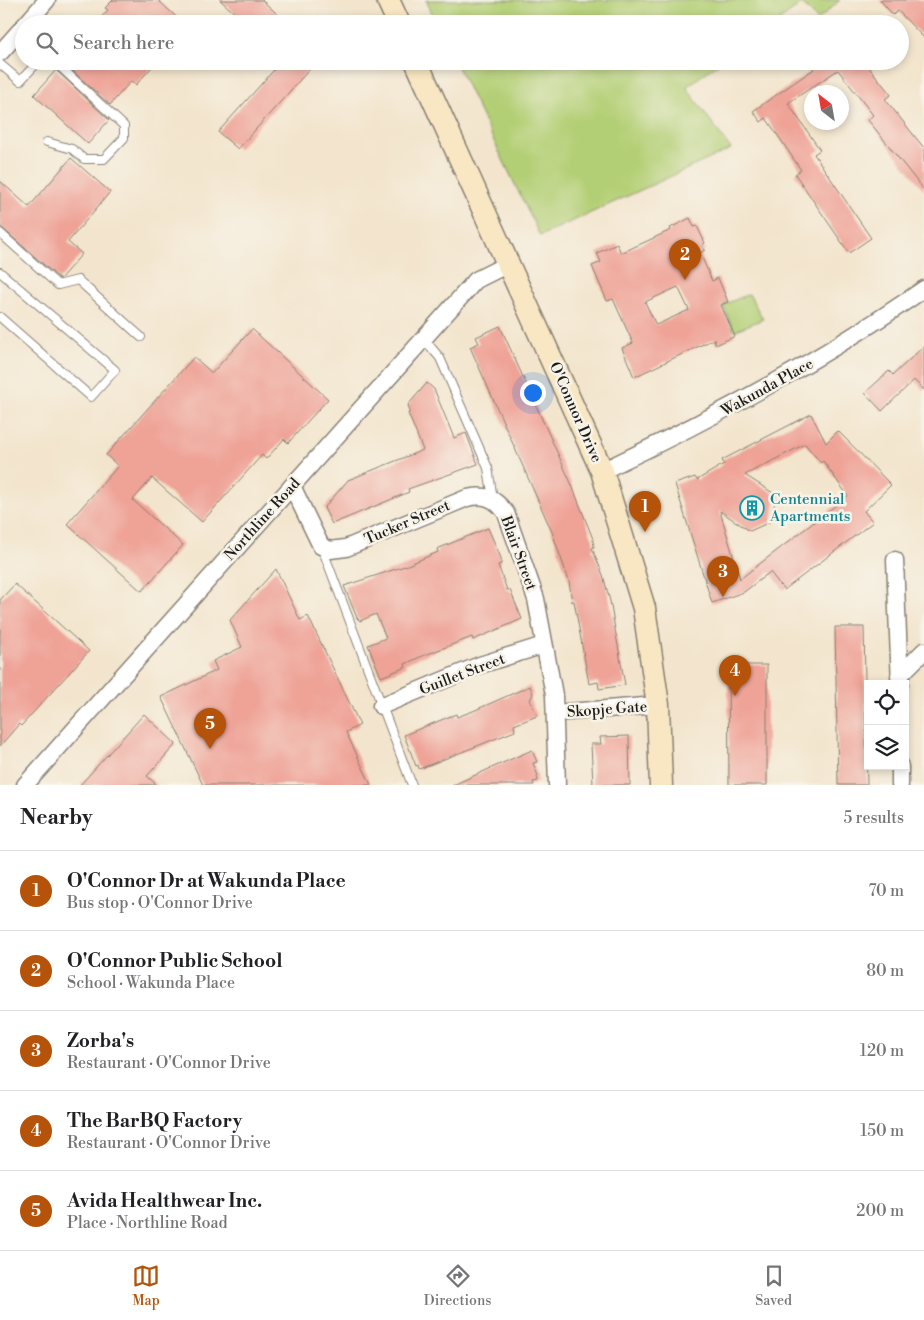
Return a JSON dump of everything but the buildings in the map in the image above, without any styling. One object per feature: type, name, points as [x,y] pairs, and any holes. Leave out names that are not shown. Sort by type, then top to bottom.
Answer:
[{"type":"main road","points":[[388,0],[395,15]]},
{"type":"main road","name":"O'Connor Drive","points":[[420,70],[602,470],[644,608],[658,705],[661,785]]},
{"type":"street","points":[[35,15],[47,0]]},
{"type":"street","points":[[0,53],[15,38]]},
{"type":"street","name":"Northline Road","points":[[25,785],[476,280],[508,264]]},
{"type":"street","name":"Wakunda Place","points":[[602,470],[717,415],[784,378],[873,324],[924,289]]},
{"type":"street","points":[[292,486],[322,546]]},
{"type":"street","name":"Tucker Street","points":[[322,546],[330,550],[346,548],[467,498],[485,496],[493,499]]},
{"type":"street","name":"Blair Street","points":[[493,499],[506,513],[536,599],[554,695],[557,785]]},
{"type":"street","points":[[894,560],[900,680]]},
{"type":"street","name":"Guillet Street","points":[[381,706],[480,665],[544,645]]},
{"type":"street","points":[[900,680],[924,651]]},
{"type":"street","name":"Skopje Gate","points":[[555,713],[658,705]]},
{"type":"street","points":[[900,770],[900,785]]},
{"type":"lane","points":[[0,64],[20,81],[30,70]]},
{"type":"lane","points":[[47,142],[72,150],[84,159],[104,159],[124,138],[124,126],[64,70]]},
{"type":"lane","points":[[0,233],[58,285],[78,280],[141,337]]},
{"type":"lane","points":[[0,272],[115,370],[91,397],[0,317]]},
{"type":"lane","name":"Blair Street","points":[[424,339],[440,358],[488,468],[493,499]]},
{"type":"lane","points":[[322,546],[412,785]]},
{"type":"green space","points":[[426,0],[840,0],[824,15],[813,15],[802,4],[787,15],[433,15]]},
{"type":"green space","points":[[459,70],[710,70],[686,87],[731,149],[540,236]]},
{"type":"green space","points":[[749,294],[763,319],[734,331],[723,305]]},
{"type":"place","name":"O'Connor Public School","points":[[685,280]]},
{"type":"place","name":"Centennial Apartments","points":[[752,508]]},
{"type":"place","name":"O'Connor Dr at Wakunda Place","points":[[645,532]]},
{"type":"place","name":"Zorba's","points":[[723,597]]},
{"type":"place","name":"The BarBQ Factory","points":[[735,696]]},
{"type":"place","name":"Avida Healthwear Inc.","points":[[210,749]]}]
